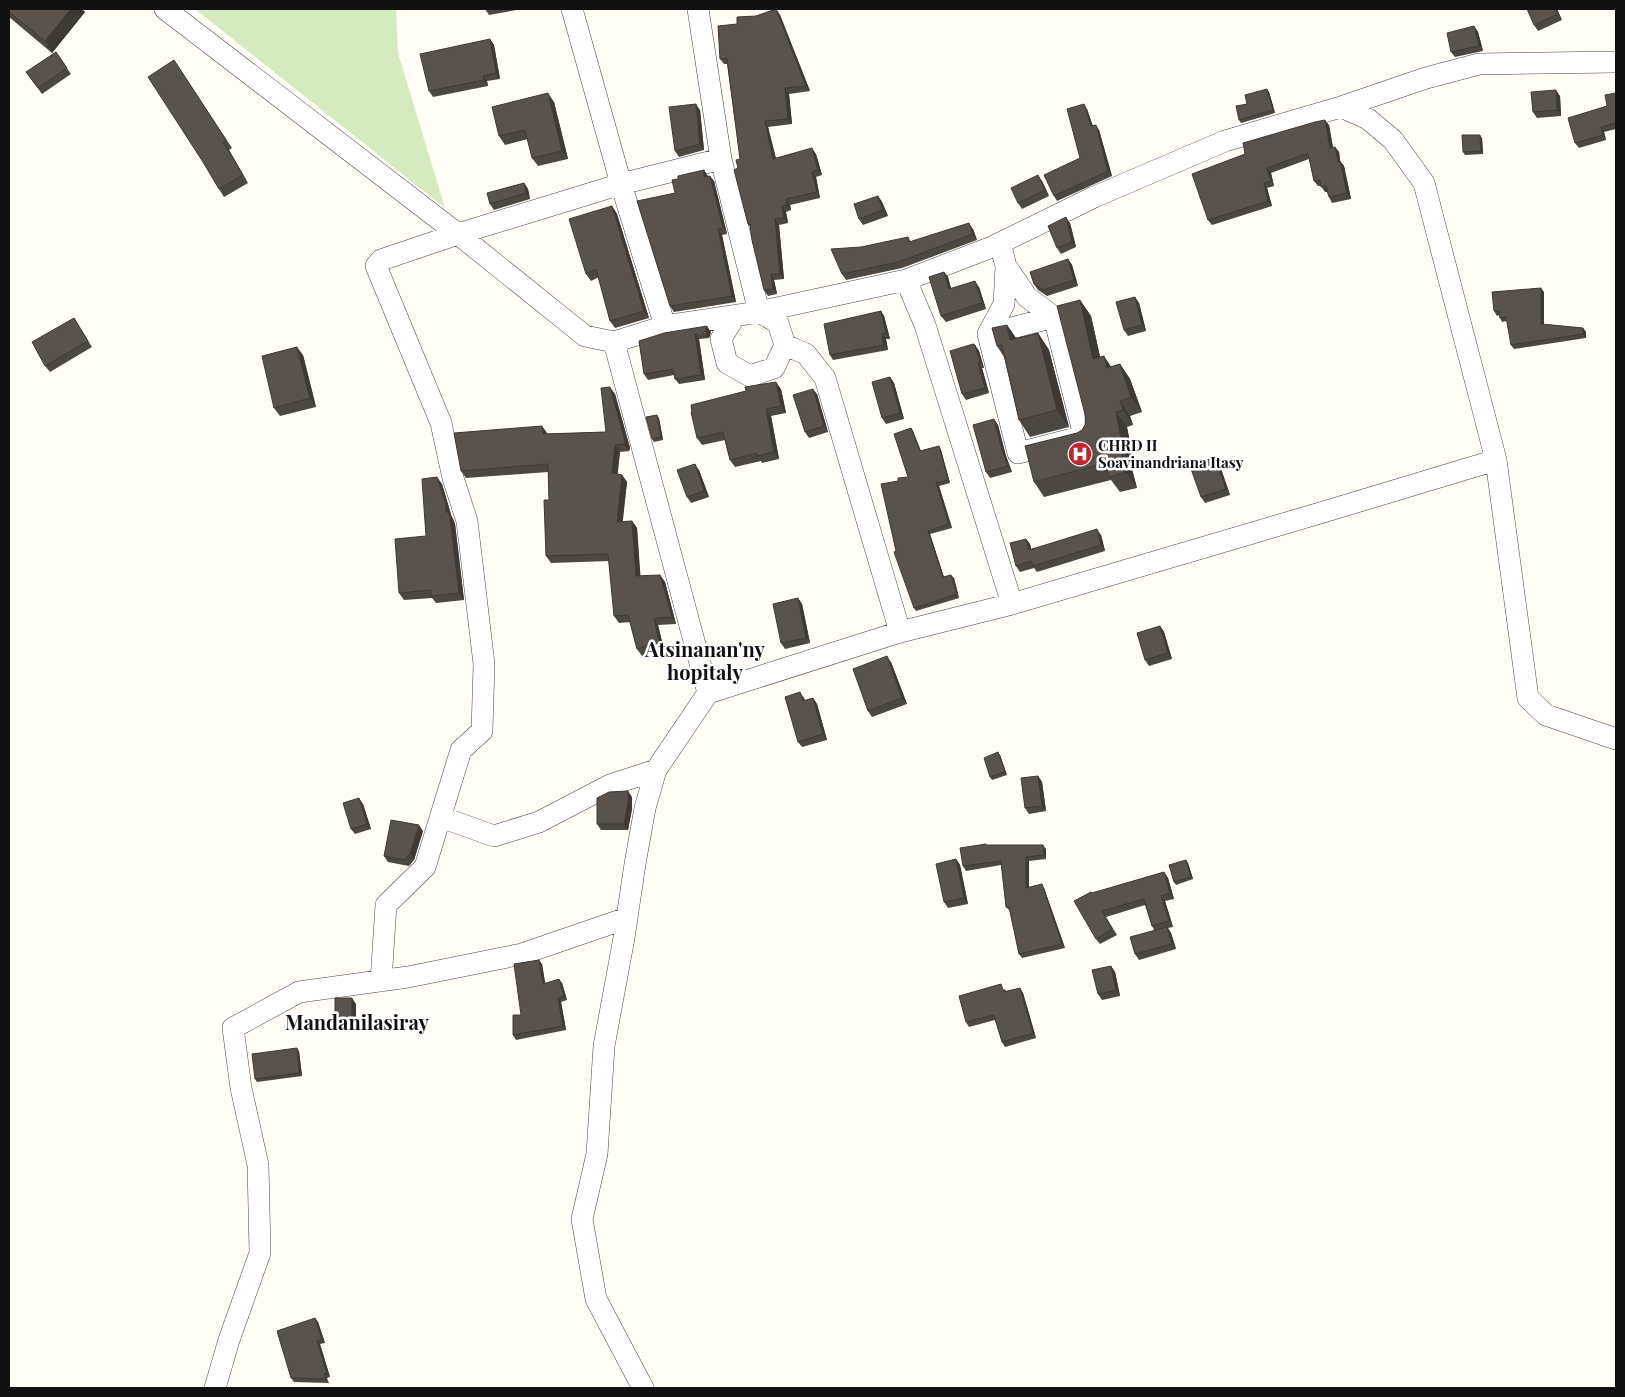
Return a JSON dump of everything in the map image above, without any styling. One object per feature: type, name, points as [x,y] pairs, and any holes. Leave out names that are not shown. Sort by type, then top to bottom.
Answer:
[{"type":"street","points":[[164,9],[458,234],[585,336],[614,342],[666,326],[759,312],[906,280],[1000,244],[1094,197],[1225,141],[1341,107],[1426,78],[1479,64],[1616,62]]},
{"type":"street","points":[[572,9],[621,184],[666,326]]},
{"type":"street","points":[[698,9],[721,159],[759,312],[778,323],[785,345],[774,368],[750,376],[727,363],[721,339],[735,316]]},
{"type":"street","points":[[1341,107],[1368,119],[1393,140],[1424,183],[1496,460],[1528,698],[1546,715],[1616,739]]},
{"type":"street","points":[[381,980],[386,905],[425,867],[461,750],[482,730],[484,664],[467,521],[453,478],[441,423],[376,266],[380,260],[458,234],[621,184],[721,159]]},
{"type":"street","points":[[1000,244],[1006,266],[1004,304],[988,334],[1018,454],[1084,436],[1054,318],[1027,297],[1006,266]]},
{"type":"street","points":[[906,280],[925,325],[1012,604]]},
{"type":"street","points":[[988,334],[1054,318]]},
{"type":"street","points":[[614,342],[708,693]]},
{"type":"street","points":[[785,345],[806,354],[825,378],[900,632]]},
{"type":"street","points":[[643,1388],[596,1299],[582,1219],[597,1154],[604,1046],[645,808],[656,770],[708,693],[900,632],[1012,604],[1496,460]]},
{"type":"street","points":[[441,817],[494,836],[539,822],[610,785],[656,770]]},
{"type":"street","points":[[215,1388],[260,1253],[258,1165],[241,1088],[233,1028],[299,992],[408,977],[522,954],[627,918]]},
{"type":"green space","points":[[195,9],[396,9],[398,53],[445,208]]},
{"type":"building","points":[[9,9],[71,9],[45,41],[9,12]]},
{"type":"building","points":[[776,9],[806,86],[785,88],[788,119],[765,121],[773,159],[812,148],[818,170],[812,172],[817,192],[786,199],[787,205],[782,206],[784,218],[775,219],[780,274],[771,274],[773,289],[764,290],[750,224],[748,224],[734,170],[738,168],[736,160],[740,159],[727,58],[720,59],[718,26],[737,24],[737,17],[756,16]]},
{"type":"building","points":[[1527,9],[1556,9],[1558,14],[1534,25]]},
{"type":"building","points":[[1474,26],[1479,46],[1451,52],[1447,33]]},
{"type":"building","points":[[490,39],[496,73],[483,76],[484,80],[429,91],[420,54]]},
{"type":"building","points":[[56,52],[67,68],[38,88],[26,72]]},
{"type":"building","points":[[174,60],[226,140],[223,142],[243,175],[219,189],[148,77]]},
{"type":"building","points":[[1267,89],[1273,110],[1239,120],[1236,106],[1247,104],[1245,95]]},
{"type":"building","points":[[1556,90],[1557,110],[1533,112],[1531,92]]},
{"type":"building","points":[[548,93],[562,151],[532,158],[525,130],[499,136],[492,107]]},
{"type":"building","points":[[1616,93],[1616,123],[1601,127],[1603,135],[1575,143],[1568,118],[1607,106],[1605,95]]},
{"type":"building","points":[[696,104],[700,144],[675,151],[669,107]]},
{"type":"building","points":[[1084,104],[1091,126],[1096,125],[1108,171],[1054,196],[1044,175],[1080,158],[1067,109]]},
{"type":"building","points":[[1325,120],[1330,148],[1335,147],[1347,193],[1329,197],[1326,186],[1321,187],[1320,180],[1314,181],[1308,153],[1267,168],[1271,181],[1264,183],[1268,201],[1208,220],[1192,174],[1245,154],[1243,143]]},
{"type":"building","points":[[1462,135],[1480,135],[1481,151],[1463,152]]},
{"type":"building","points":[[704,170],[704,177],[710,176],[723,228],[718,229],[732,296],[670,306],[637,201],[675,193],[672,180],[678,179],[678,176]]},
{"type":"building","points":[[1038,175],[1045,190],[1018,203],[1011,188]]},
{"type":"building","points":[[524,183],[526,193],[490,204],[487,193]]},
{"type":"building","points":[[878,196],[883,210],[859,219],[854,204]]},
{"type":"building","points":[[612,206],[644,311],[610,321],[596,269],[586,274],[569,219]]},
{"type":"building","points":[[1066,217],[1072,242],[1057,248],[1048,226]]},
{"type":"building","points":[[969,223],[973,234],[898,262],[842,274],[831,249],[861,247],[908,237],[909,242]]},
{"type":"building","points":[[1068,259],[1074,280],[1043,290],[1034,284],[1030,272]]},
{"type":"building","points":[[944,272],[949,289],[975,281],[982,303],[941,316],[929,277]]},
{"type":"building","points":[[1541,288],[1541,324],[1583,328],[1583,334],[1511,345],[1506,317],[1500,318],[1499,311],[1494,311],[1492,292]]},
{"type":"building","points":[[1135,297],[1142,325],[1124,330],[1116,302]]},
{"type":"building","points":[[1080,300],[1093,359],[1104,356],[1107,368],[1120,364],[1131,397],[1120,401],[1123,410],[1116,412],[1126,472],[1109,477],[1105,463],[1034,482],[1025,446],[1077,433],[1085,425],[1086,418],[1057,306]]},
{"type":"building","points":[[881,311],[886,333],[882,334],[884,345],[830,355],[824,324]]},
{"type":"building","points":[[74,318],[88,341],[45,366],[32,342]]},
{"type":"building","points":[[1007,325],[1010,340],[1038,333],[1057,410],[1019,420],[1002,345],[997,346],[992,328]]},
{"type":"building","points":[[707,326],[705,332],[695,334],[701,375],[675,379],[673,369],[644,374],[639,341],[664,333]]},
{"type":"building","points":[[975,345],[980,362],[978,363],[985,388],[962,394],[950,351]]},
{"type":"building","points":[[297,347],[310,398],[274,408],[262,356]]},
{"type":"building","points":[[890,377],[900,413],[882,418],[872,382]]},
{"type":"building","points":[[776,382],[781,406],[766,409],[774,452],[757,456],[757,453],[730,460],[723,432],[697,438],[691,405],[746,391],[745,387]]},
{"type":"building","points":[[610,387],[625,441],[624,444],[615,445],[612,473],[622,475],[617,522],[632,521],[636,576],[660,575],[672,617],[654,618],[659,642],[637,649],[628,615],[614,616],[608,554],[546,556],[544,500],[549,500],[548,464],[461,471],[454,433],[542,426],[543,434],[606,432],[601,388]]},
{"type":"building","points":[[813,389],[824,426],[805,432],[793,395]]},
{"type":"building","points":[[657,415],[661,437],[652,439],[646,417]]},
{"type":"building","points":[[994,419],[1008,466],[986,472],[973,425]]},
{"type":"building","points":[[911,428],[920,451],[939,446],[948,480],[936,483],[949,524],[928,531],[943,577],[951,575],[957,594],[914,608],[894,552],[896,551],[881,484],[898,481],[898,478],[908,477],[894,434]]},
{"type":"building","points":[[1215,457],[1226,489],[1201,497],[1190,466]]},
{"type":"building","points":[[695,464],[704,491],[687,497],[677,470]]},
{"type":"building","points":[[437,477],[446,504],[446,512],[448,512],[450,517],[459,593],[431,596],[431,590],[399,593],[395,539],[426,536],[422,479]]},
{"type":"building","points":[[1097,529],[1101,545],[1033,566],[1031,561],[1016,566],[1010,543],[1026,539],[1029,550]]},
{"type":"building","points":[[798,598],[806,638],[781,643],[773,604]]},
{"type":"building","points":[[1160,626],[1168,653],[1145,660],[1137,633]]},
{"type":"building","points":[[887,656],[902,698],[868,711],[853,669]]},
{"type":"building","points":[[800,692],[803,701],[813,698],[823,734],[798,742],[785,697]]},
{"type":"building","points":[[998,752],[1005,772],[990,777],[984,758]]},
{"type":"building","points":[[1038,776],[1042,806],[1025,808],[1021,778]]},
{"type":"building","points":[[628,791],[624,824],[597,824],[597,798],[609,792]]},
{"type":"building","points":[[359,798],[367,824],[351,829],[343,803]]},
{"type":"building","points":[[391,820],[419,825],[410,854],[405,860],[384,856]]},
{"type":"building","points":[[986,844],[1043,845],[1044,855],[1026,857],[1026,888],[1042,884],[1062,944],[1019,954],[1009,907],[1006,907],[1001,861],[963,866],[960,848]]},
{"type":"building","points":[[956,859],[964,898],[944,902],[936,864]]},
{"type":"building","points":[[1186,860],[1191,877],[1174,882],[1169,865]]},
{"type":"building","points":[[1164,872],[1170,893],[1161,896],[1169,921],[1152,926],[1144,899],[1102,911],[1112,929],[1096,939],[1074,901],[1091,892]]},
{"type":"building","points":[[1167,927],[1172,944],[1135,954],[1130,937]]},
{"type":"building","points":[[539,960],[543,984],[559,979],[564,996],[558,998],[563,1026],[513,1035],[513,1015],[521,1015],[514,964]]},
{"type":"building","points":[[1111,966],[1116,990],[1098,994],[1092,970]]},
{"type":"building","points":[[1001,984],[1004,992],[1020,988],[1033,1033],[1002,1042],[994,1015],[966,1022],[959,996]]},
{"type":"building","points":[[335,998],[352,998],[352,1026],[335,1026]]},
{"type":"building","points":[[297,1048],[299,1073],[255,1079],[252,1054]]},
{"type":"building","points":[[315,1318],[322,1339],[317,1341],[327,1373],[324,1374],[326,1379],[291,1378],[277,1331]]},
{"type":"place","name":"CHRD II Soavinandriana Itasy","points":[[1080,454]]},
{"type":"district","name":"Atsinanan'ny hopitaly","points":[[705,660]]},
{"type":"district","name":"Mandanilasiray","points":[[357,1021]]}]
